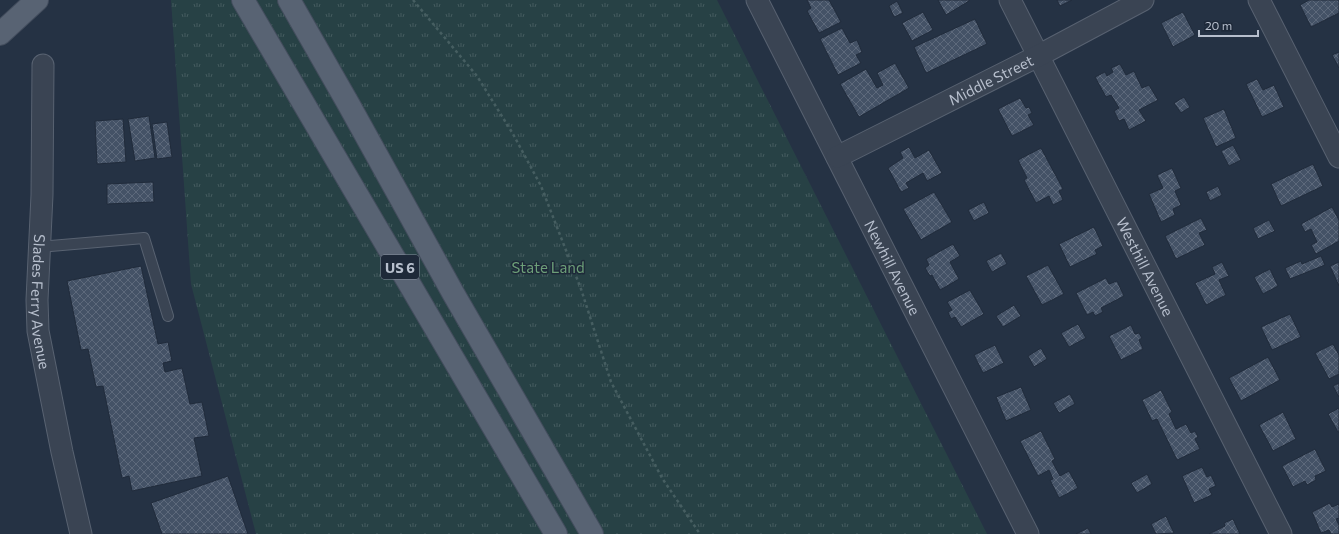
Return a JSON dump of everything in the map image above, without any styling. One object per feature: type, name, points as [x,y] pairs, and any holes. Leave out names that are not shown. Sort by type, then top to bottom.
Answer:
[{"type":"main road","points":[[0,34],[38,0]]},
{"type":"main road","points":[[236,0],[260,28]]},
{"type":"main road","name":"US 6","points":[[243,0],[556,534]]},
{"type":"main road","name":"US 6","points":[[289,0],[457,300],[592,534]]},
{"type":"street","name":"Newhill Avenue","points":[[757,0],[1028,534]]},
{"type":"street","name":"Westhill Avenue","points":[[1010,0],[1281,534]]},
{"type":"street","name":"Middle Street","points":[[837,156],[1038,56],[1143,0]]},
{"type":"street","points":[[1259,0],[1339,157]]},
{"type":"street","name":"Slades Ferry Avenue","points":[[43,65],[42,195],[37,300],[38,331],[62,452],[81,534]]},
{"type":"lane","points":[[39,247],[144,238],[168,316]]},
{"type":"path","points":[[413,0],[477,76],[541,186],[581,289],[611,382],[662,478],[700,534]]},
{"type":"green space","name":"State Land","points":[[171,0],[717,0],[987,534],[256,534],[191,284]]},
{"type":"building","points":[[807,0],[829,0],[841,22],[819,33],[807,11],[811,8]]},
{"type":"building","points":[[938,0],[969,0],[969,1],[946,15]]},
{"type":"building","points":[[1057,0],[1072,0],[1060,6]]},
{"type":"building","points":[[1309,0],[1339,0],[1339,13],[1311,27],[1300,5]]},
{"type":"building","points":[[897,1],[903,13],[894,17],[889,6]]},
{"type":"building","points":[[923,12],[933,30],[912,41],[902,23]]},
{"type":"building","points":[[1183,12],[1195,35],[1173,47],[1161,23]]},
{"type":"building","points":[[975,19],[987,44],[926,73],[914,47]]},
{"type":"building","points":[[842,28],[850,43],[857,40],[862,52],[856,55],[861,63],[838,75],[820,39]]},
{"type":"building","points":[[1339,52],[1339,68],[1332,55]]},
{"type":"building","points":[[895,63],[909,88],[859,117],[840,84],[866,69],[877,88],[883,85],[877,73]]},
{"type":"building","points":[[1120,64],[1126,75],[1134,71],[1142,88],[1149,85],[1158,100],[1139,110],[1146,121],[1129,130],[1124,119],[1119,121],[1114,111],[1119,108],[1111,95],[1106,97],[1095,77],[1105,72],[1107,76],[1113,72],[1111,68]]},
{"type":"building","points":[[1257,79],[1263,90],[1274,85],[1284,107],[1262,117],[1246,84]]},
{"type":"building","points":[[1184,97],[1190,107],[1181,113],[1174,103]]},
{"type":"building","points":[[1020,98],[1026,108],[1029,107],[1032,113],[1028,115],[1034,125],[1012,136],[998,109]]},
{"type":"building","points":[[1224,109],[1236,138],[1216,147],[1203,118]]},
{"type":"building","points":[[149,116],[155,158],[135,161],[128,119]]},
{"type":"building","points":[[123,119],[126,162],[97,164],[95,121]]},
{"type":"building","points":[[167,122],[172,157],[157,159],[152,124]]},
{"type":"building","points":[[1233,145],[1241,160],[1229,166],[1221,151]]},
{"type":"building","points":[[909,147],[915,158],[929,150],[942,173],[927,181],[923,173],[906,183],[909,188],[901,192],[888,168],[903,158],[900,152]]},
{"type":"building","points":[[1041,148],[1063,189],[1059,191],[1063,200],[1053,205],[1049,196],[1036,203],[1024,180],[1027,178],[1018,160]]},
{"type":"building","points":[[1313,164],[1323,186],[1281,206],[1271,184]]},
{"type":"building","points":[[1172,168],[1181,188],[1175,191],[1181,205],[1173,209],[1175,215],[1161,222],[1149,194],[1163,188],[1157,175]]},
{"type":"building","points":[[153,182],[154,202],[107,204],[107,184]]},
{"type":"building","points":[[1218,186],[1222,195],[1210,201],[1206,192]]},
{"type":"building","points":[[934,192],[952,222],[921,240],[903,209]]},
{"type":"building","points":[[984,202],[989,213],[974,221],[968,210]]},
{"type":"building","points":[[1332,207],[1339,220],[1339,241],[1316,254],[1311,245],[1317,242],[1311,229],[1305,232],[1301,224]]},
{"type":"building","points":[[1201,218],[1207,230],[1199,233],[1205,245],[1176,259],[1165,236]]},
{"type":"building","points":[[1269,220],[1275,231],[1258,239],[1253,228]]},
{"type":"building","points":[[1094,227],[1103,246],[1095,250],[1097,254],[1070,267],[1059,244]]},
{"type":"building","points":[[953,244],[960,256],[950,262],[959,279],[940,290],[932,275],[930,276],[925,268],[929,265],[926,259]]},
{"type":"building","points":[[1001,253],[1007,264],[992,272],[986,261]]},
{"type":"building","points":[[1321,256],[1325,265],[1290,279],[1285,268],[1301,261],[1302,264]]},
{"type":"building","points":[[1222,262],[1229,276],[1219,280],[1226,295],[1206,305],[1195,283],[1215,274],[1212,267]]},
{"type":"building","points":[[1339,262],[1339,286],[1330,266]]},
{"type":"building","points":[[1048,265],[1064,294],[1042,305],[1026,276]]},
{"type":"building","points":[[141,266],[158,344],[168,342],[172,361],[163,363],[165,372],[182,368],[190,404],[202,402],[209,436],[194,438],[202,476],[132,491],[129,476],[122,478],[103,386],[96,387],[88,349],[81,350],[67,281]]},
{"type":"building","points":[[1270,269],[1278,286],[1263,294],[1254,277]]},
{"type":"building","points":[[1106,278],[1109,284],[1117,281],[1124,296],[1101,308],[1103,312],[1095,316],[1093,312],[1087,315],[1076,293]]},
{"type":"building","points":[[970,290],[984,314],[961,327],[955,317],[951,319],[948,312],[952,310],[947,302]]},
{"type":"building","points":[[1014,305],[1021,316],[1003,327],[996,316]]},
{"type":"building","points":[[1290,314],[1301,337],[1272,350],[1261,327]]},
{"type":"building","points":[[1078,324],[1086,338],[1069,347],[1061,333]]},
{"type":"building","points":[[1131,325],[1135,334],[1139,333],[1142,338],[1139,340],[1143,349],[1121,360],[1109,336]]},
{"type":"building","points":[[1333,344],[1339,355],[1339,374],[1329,379],[1315,353]]},
{"type":"building","points":[[995,345],[1004,363],[983,373],[974,355]]},
{"type":"building","points":[[1041,348],[1047,359],[1034,367],[1028,356]]},
{"type":"building","points":[[1268,357],[1280,380],[1241,401],[1229,378]]},
{"type":"building","points":[[1339,383],[1339,397],[1333,386]]},
{"type":"building","points":[[1021,387],[1031,410],[1006,421],[996,397]]},
{"type":"building","points":[[1161,390],[1172,412],[1169,414],[1176,429],[1186,424],[1191,433],[1195,431],[1198,437],[1195,439],[1200,449],[1177,460],[1157,419],[1152,421],[1142,400]]},
{"type":"building","points":[[1070,394],[1075,404],[1059,413],[1053,403]]},
{"type":"building","points":[[1339,408],[1339,432],[1338,432],[1328,414]]},
{"type":"building","points":[[1283,412],[1296,439],[1273,451],[1259,425]]},
{"type":"building","points":[[1041,431],[1055,459],[1052,461],[1060,476],[1069,471],[1078,488],[1059,498],[1050,480],[1053,479],[1049,470],[1038,476],[1020,441]]},
{"type":"building","points":[[1315,449],[1326,471],[1315,476],[1316,480],[1307,485],[1305,481],[1293,487],[1282,466]]},
{"type":"building","points":[[1202,467],[1207,477],[1211,475],[1216,486],[1209,489],[1212,495],[1194,503],[1182,476]]},
{"type":"building","points":[[1147,474],[1152,484],[1137,493],[1131,483]]},
{"type":"building","points":[[228,476],[248,534],[162,534],[151,503]]},
{"type":"building","points":[[1330,503],[1332,507],[1339,504],[1339,518],[1336,519],[1339,525],[1339,534],[1331,534],[1329,530],[1321,533],[1312,512]]},
{"type":"building","points":[[1166,516],[1174,533],[1156,534],[1151,524]]},
{"type":"building","points":[[1233,519],[1240,534],[1209,534],[1225,526],[1224,523]]},
{"type":"building","points":[[1088,528],[1091,534],[1076,534]]}]
